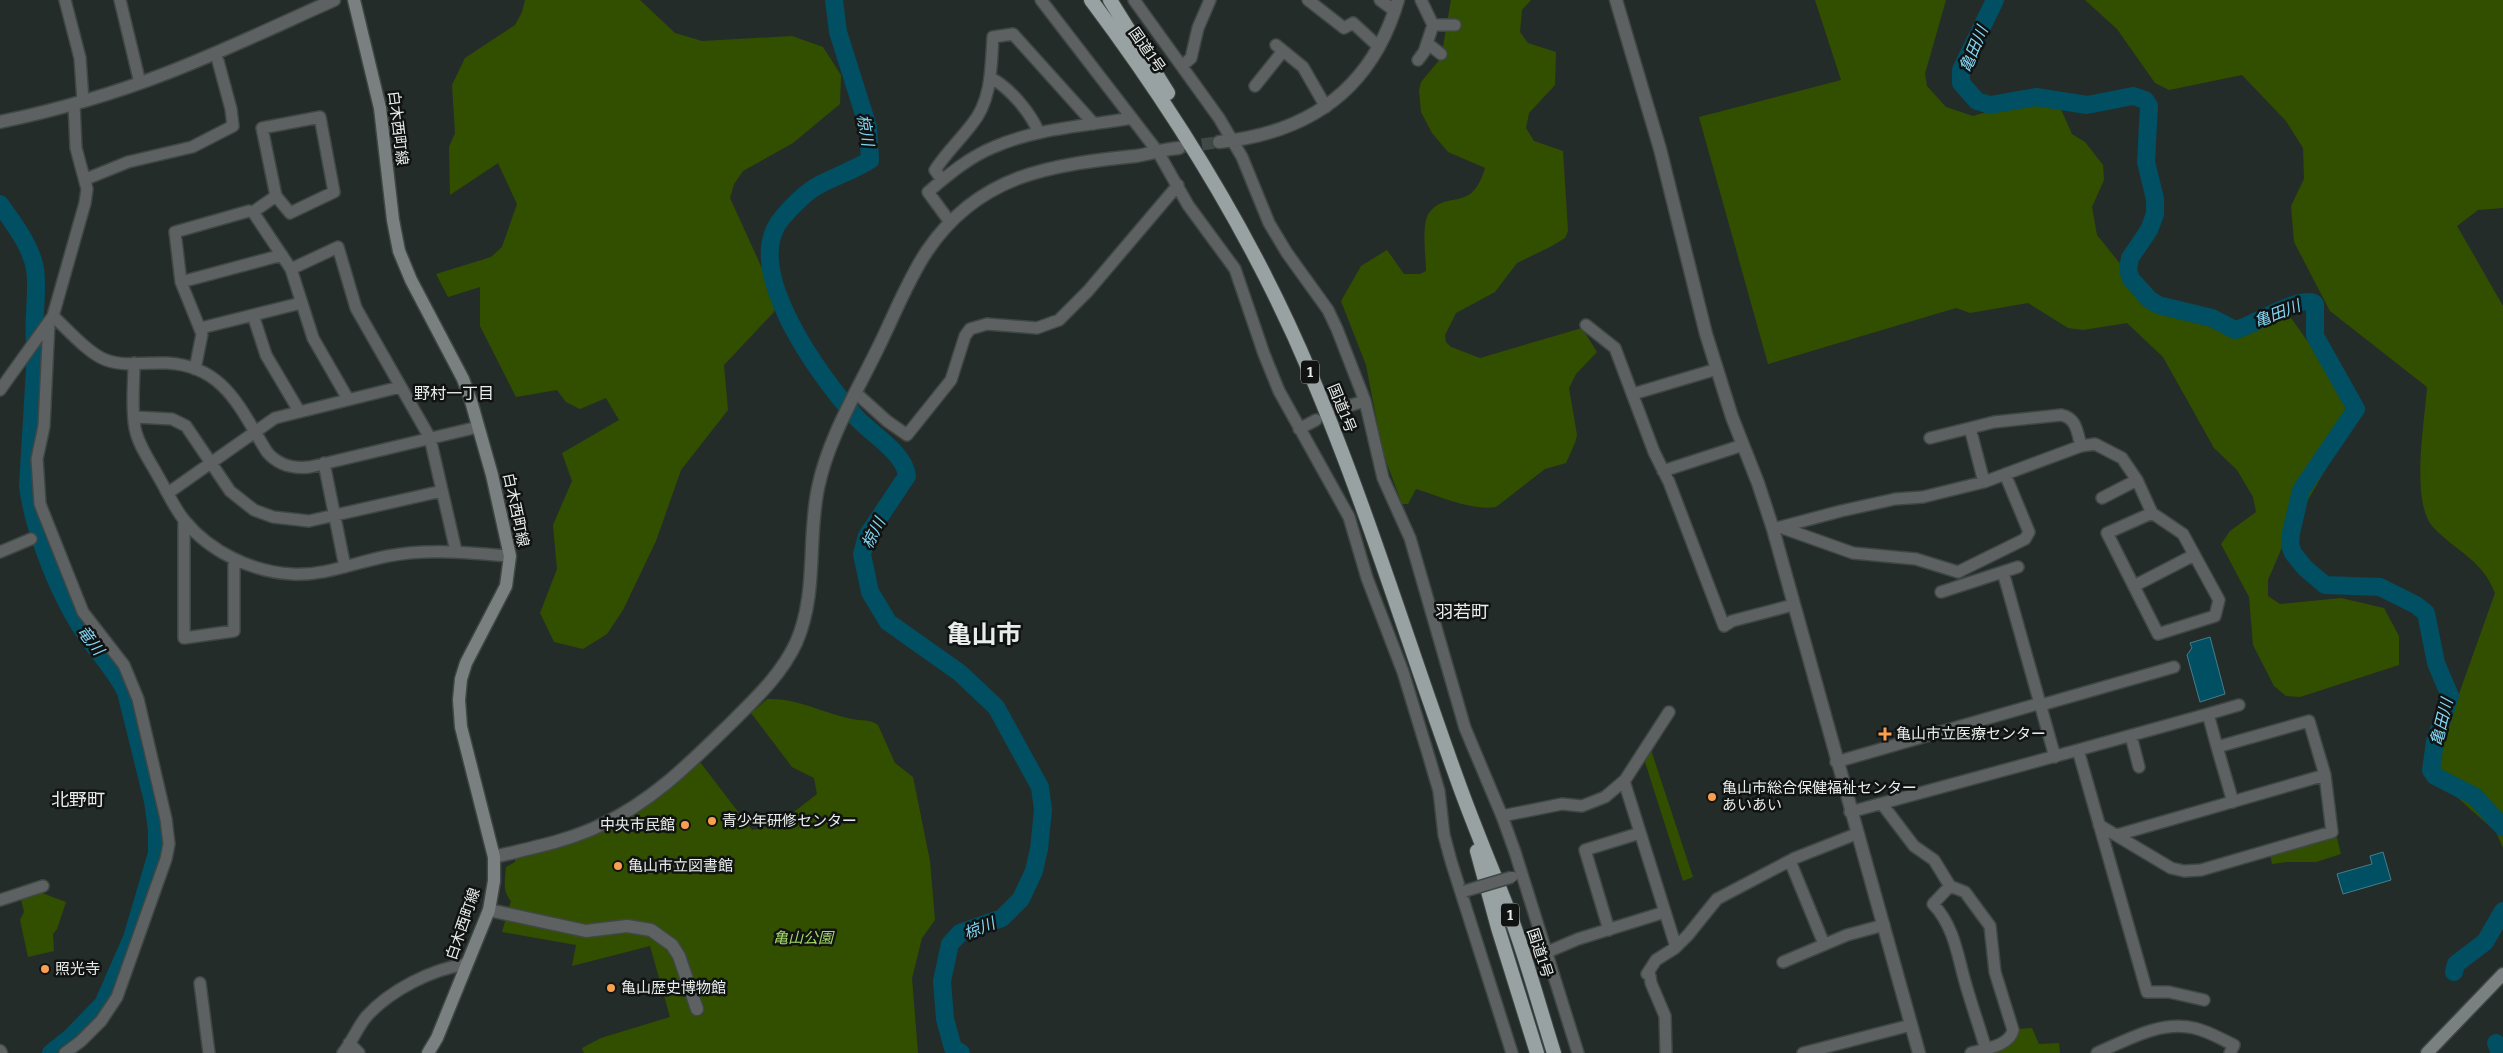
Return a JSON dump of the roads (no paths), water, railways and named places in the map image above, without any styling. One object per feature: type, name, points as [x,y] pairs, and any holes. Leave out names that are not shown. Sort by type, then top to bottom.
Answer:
[{"type":"highway","name":"1","points":[[1080,0],[1121,52],[1132,54]]},
{"type":"highway","name":"国道1号","points":[[1091,0],[1132,54],[1211,178],[1250,248],[1310,372],[1345,457],[1457,780],[1513,923],[1554,1053]]},
{"type":"highway","name":"1","points":[[1110,0],[1190,128],[1203,151],[1211,178]]},
{"type":"highway","name":"国道1号","points":[[1457,780],[1498,928],[1537,1053]]},
{"type":"main road","name":"白木西町線","points":[[354,0],[380,108],[393,220],[399,251],[410,280],[462,380],[478,427],[504,523],[510,556],[506,586],[466,663],[461,679],[459,700],[461,728],[494,857],[494,881],[489,910],[438,1038],[428,1053]]},
{"type":"main road","points":[[2427,1053],[2503,974]]},
{"type":"street","points":[[65,0],[80,58],[76,148],[88,189],[48,323],[44,426],[37,459],[40,504],[83,612],[118,657],[133,684],[138,698],[169,832],[163,872],[116,997],[100,1021],[81,1041],[65,1053]]},
{"type":"street","points":[[120,0],[140,83]]},
{"type":"street","points":[[0,122],[79,102],[140,83],[234,46],[334,0]]},
{"type":"street","points":[[1041,0],[1158,152],[1201,224],[1235,269],[1244,289],[1264,354],[1279,391],[1349,517],[1368,578],[1403,672],[1439,791],[1444,835],[1512,1053]]},
{"type":"street","points":[[1134,0],[1183,65],[1233,141],[1269,223],[1287,253],[1328,310],[1356,375],[1365,401],[1377,459],[1383,478],[1410,538],[1465,728],[1502,816],[1517,875],[1578,1053]]},
{"type":"street","points":[[1183,65],[1191,58],[1198,28],[1210,0]]},
{"type":"street","points":[[1308,0],[1344,28],[1353,23],[1379,47]]},
{"type":"street","points":[[1219,142],[1233,141],[1279,131],[1326,107],[1341,96],[1358,78],[1379,47],[1396,6],[1380,0]]},
{"type":"street","points":[[1418,60],[1427,43],[1433,25],[1422,0]]},
{"type":"street","points":[[1616,0],[1660,149],[1696,296],[1717,369],[1743,445],[1776,528],[1793,605],[1919,1053]]},
{"type":"street","points":[[1433,25],[1455,25]]},
{"type":"street","points":[[942,180],[935,170],[953,144],[974,123],[985,100],[991,78],[993,37],[1013,34],[1094,124]]},
{"type":"street","points":[[1427,43],[1441,54]]},
{"type":"street","points":[[1255,86],[1280,48],[1302,67],[1326,107]]},
{"type":"street","points":[[86,179],[128,162],[192,147],[233,126],[231,109],[218,61]]},
{"type":"street","points":[[991,78],[1007,90],[1035,123],[1039,133]]},
{"type":"street","points":[[320,117],[334,192],[290,213],[276,196],[262,128],[320,117]]},
{"type":"street","points":[[950,222],[928,192],[962,164],[994,147],[1039,133],[1132,118]]},
{"type":"street","points":[[494,857],[590,830],[637,805],[676,775],[750,704],[775,676],[795,646],[805,618],[811,580],[817,492],[827,456],[841,423],[921,262],[950,222],[985,193],[1022,175],[1061,165],[1179,148]]},
{"type":"street","points":[[855,396],[907,435],[951,380],[965,336],[970,329],[986,324],[1036,328],[1059,320],[1088,291],[1178,185]]},
{"type":"street","points":[[195,369],[201,328],[181,282],[175,232],[249,211],[253,212],[276,196]]},
{"type":"street","points":[[253,212],[290,269],[300,303],[314,338],[348,399]]},
{"type":"street","points":[[290,269],[338,248],[356,308],[430,438],[456,552]]},
{"type":"street","points":[[181,282],[282,256]]},
{"type":"street","points":[[201,328],[300,303]]},
{"type":"street","points":[[253,315],[266,355],[299,411]]},
{"type":"street","points":[[48,323],[107,361],[169,363],[211,375],[227,389],[266,452],[279,463],[298,468],[478,427]]},
{"type":"street","points":[[0,390],[48,323]]},
{"type":"street","points":[[1586,325],[1615,348],[1654,452],[1724,626],[1732,621],[1793,605]]},
{"type":"street","points":[[134,363],[135,428],[143,449],[184,520],[204,539],[234,559],[264,570],[290,574],[317,573],[389,556],[456,552],[510,556]]},
{"type":"street","points":[[1633,394],[1717,369]]},
{"type":"street","points":[[168,493],[212,464],[275,418],[400,388]]},
{"type":"street","points":[[1338,409],[1365,401]]},
{"type":"street","points":[[1930,438],[1994,422],[2061,415],[2069,418],[2074,424],[2081,446]]},
{"type":"street","points":[[134,417],[161,417],[179,421],[191,431],[230,491],[254,510],[273,517],[294,521],[309,521],[442,491]]},
{"type":"street","points":[[1299,429],[1316,420]]},
{"type":"street","points":[[1970,428],[1984,482]]},
{"type":"street","points":[[1776,528],[1895,498],[1923,497],[1984,482],[2081,446],[2095,444],[2122,458],[2136,480],[2152,513],[2183,534],[2219,600],[2215,616],[2158,634],[2107,534],[2152,513]]},
{"type":"street","points":[[1663,471],[1743,445]]},
{"type":"street","points":[[324,463],[346,567]]},
{"type":"street","points":[[1776,528],[1854,553],[1916,559],[1958,572],[2025,539],[2029,532],[2005,474]]},
{"type":"street","points":[[2102,498],[2136,480]]},
{"type":"street","points":[[184,520],[184,638],[234,630],[234,559]]},
{"type":"street","points":[[0,552],[31,540]]},
{"type":"street","points":[[2134,586],[2194,555]]},
{"type":"street","points":[[1941,592],[2018,567]]},
{"type":"street","points":[[2003,572],[2055,757]]},
{"type":"street","points":[[1836,762],[2174,667]]},
{"type":"street","points":[[1850,812],[2239,706]]},
{"type":"street","points":[[1502,816],[1562,804],[1582,806],[1605,797],[1624,781],[1669,712]]},
{"type":"street","points":[[2208,714],[2233,802]]},
{"type":"street","points":[[2099,825],[2171,868],[2184,871],[2202,870],[2332,832],[2325,775],[2309,721],[2217,747]]},
{"type":"street","points":[[2131,736],[2139,767]]},
{"type":"street","points":[[2078,750],[2147,992],[2169,992],[2204,1000]]},
{"type":"street","points":[[2117,835],[2325,775]]},
{"type":"street","points":[[1624,781],[1676,946]]},
{"type":"street","points":[[1882,804],[1914,846],[1934,860],[1950,886],[1965,892],[1990,926],[1995,972],[2013,1030],[2010,1038],[2004,1042],[1987,1051],[1970,1053]]},
{"type":"street","points":[[1609,930],[1584,850],[1640,833]]},
{"type":"street","points":[[1666,1053],[1665,1016],[1651,983],[1650,976],[1647,974],[1656,960],[1676,946],[1717,899],[1790,861],[1856,834]]},
{"type":"street","points":[[1790,861],[1824,944]]},
{"type":"street","points":[[1463,892],[1517,875]]},
{"type":"street","points":[[0,900],[43,886]]},
{"type":"street","points":[[1950,886],[1933,904],[1944,916],[1957,946],[1964,978],[1987,1051]]},
{"type":"street","points":[[489,910],[586,931],[627,926],[651,930],[672,945],[679,956],[697,1009]]},
{"type":"street","points":[[1545,953],[1665,912]]},
{"type":"street","points":[[1783,962],[1847,935],[1884,925]]},
{"type":"street","points":[[358,1053],[346,1048],[367,1016],[392,995],[447,967],[467,964]]},
{"type":"street","points":[[200,983],[209,1053]]},
{"type":"street","points":[[1803,1053],[1911,1025]]},
{"type":"street","points":[[2097,1053],[2154,1030],[2182,1026],[2200,1030],[2234,1045],[2230,1053]]},
{"type":"water","points":[[2210,637],[2225,694],[2200,702],[2187,655],[2192,648],[2190,643]]},
{"type":"water","points":[[2383,852],[2391,880],[2343,894],[2337,874],[2372,864],[2370,856]]},
{"type":"waterway","name":"椋川","points":[[834,0],[838,32],[868,127],[870,160],[814,188],[799,200],[782,218],[771,239],[771,265],[777,293],[790,322],[824,376],[856,417],[894,451],[905,468],[907,476],[867,536],[862,554],[870,592],[888,622],[960,673],[996,707],[1040,787],[1043,810],[1039,849],[1034,871],[1021,899],[1002,918],[960,933],[950,944],[942,981],[945,1019],[953,1048],[961,1053]]},
{"type":"waterway","name":"亀田川","points":[[1995,0],[1961,70],[1961,83],[1977,101],[1990,105],[2036,97],[2087,105],[2133,96],[2145,100],[2149,106],[2146,162],[2155,199],[2155,214],[2149,230],[2130,258],[2128,270],[2131,279],[2149,299],[2158,305],[2212,318],[2235,330],[2300,303],[2309,302],[2315,304],[2315,336],[2356,409],[2301,490],[2290,545],[2293,553],[2305,568],[2325,585],[2380,587],[2416,605],[2426,613],[2436,663],[2450,696],[2435,742],[2431,770],[2435,776],[2474,796],[2503,827]]},
{"type":"waterway","name":"竜川","points":[[0,204],[26,243],[35,269],[34,330],[36,351],[28,486],[35,519],[46,554],[68,605],[88,638],[115,673],[126,692],[153,801],[157,830],[157,853],[132,938],[103,1004],[71,1037],[51,1053]]},
{"type":"waterway","name":"亀田川","points":[[2454,972],[2456,964],[2485,942],[2503,911]]},
{"type":"waterway","name":"亀田川","points":[[2496,1043],[2500,1053]]},
{"type":"tunnel","points":[[1184,147],[1219,142]]},
{"type":"place","name":"亀山市立医療センター","points":[[1885,734]]},
{"type":"place","name":"亀山市総合保健福祉センター あいあい","points":[[1712,797]]},
{"type":"place","name":"青少年研修センター","points":[[712,821]]},
{"type":"place","name":"中央市民館","points":[[685,825]]},
{"type":"place","name":"亀山市立図書館","points":[[618,866]]},
{"type":"place","name":"照光寺","points":[[45,969]]},
{"type":"place","name":"亀山歴史博物館","points":[[611,988]]},
{"type":"district","name":"野村一丁目","points":[[454,393]]},
{"type":"district","name":"羽若町","points":[[1462,612]]},
{"type":"district","name":"亀山市","points":[[984,634]]},
{"type":"district","name":"北野町","points":[[78,800]]},
{"type":"park label","name":"亀山公園","points":[[803,938]]}]
